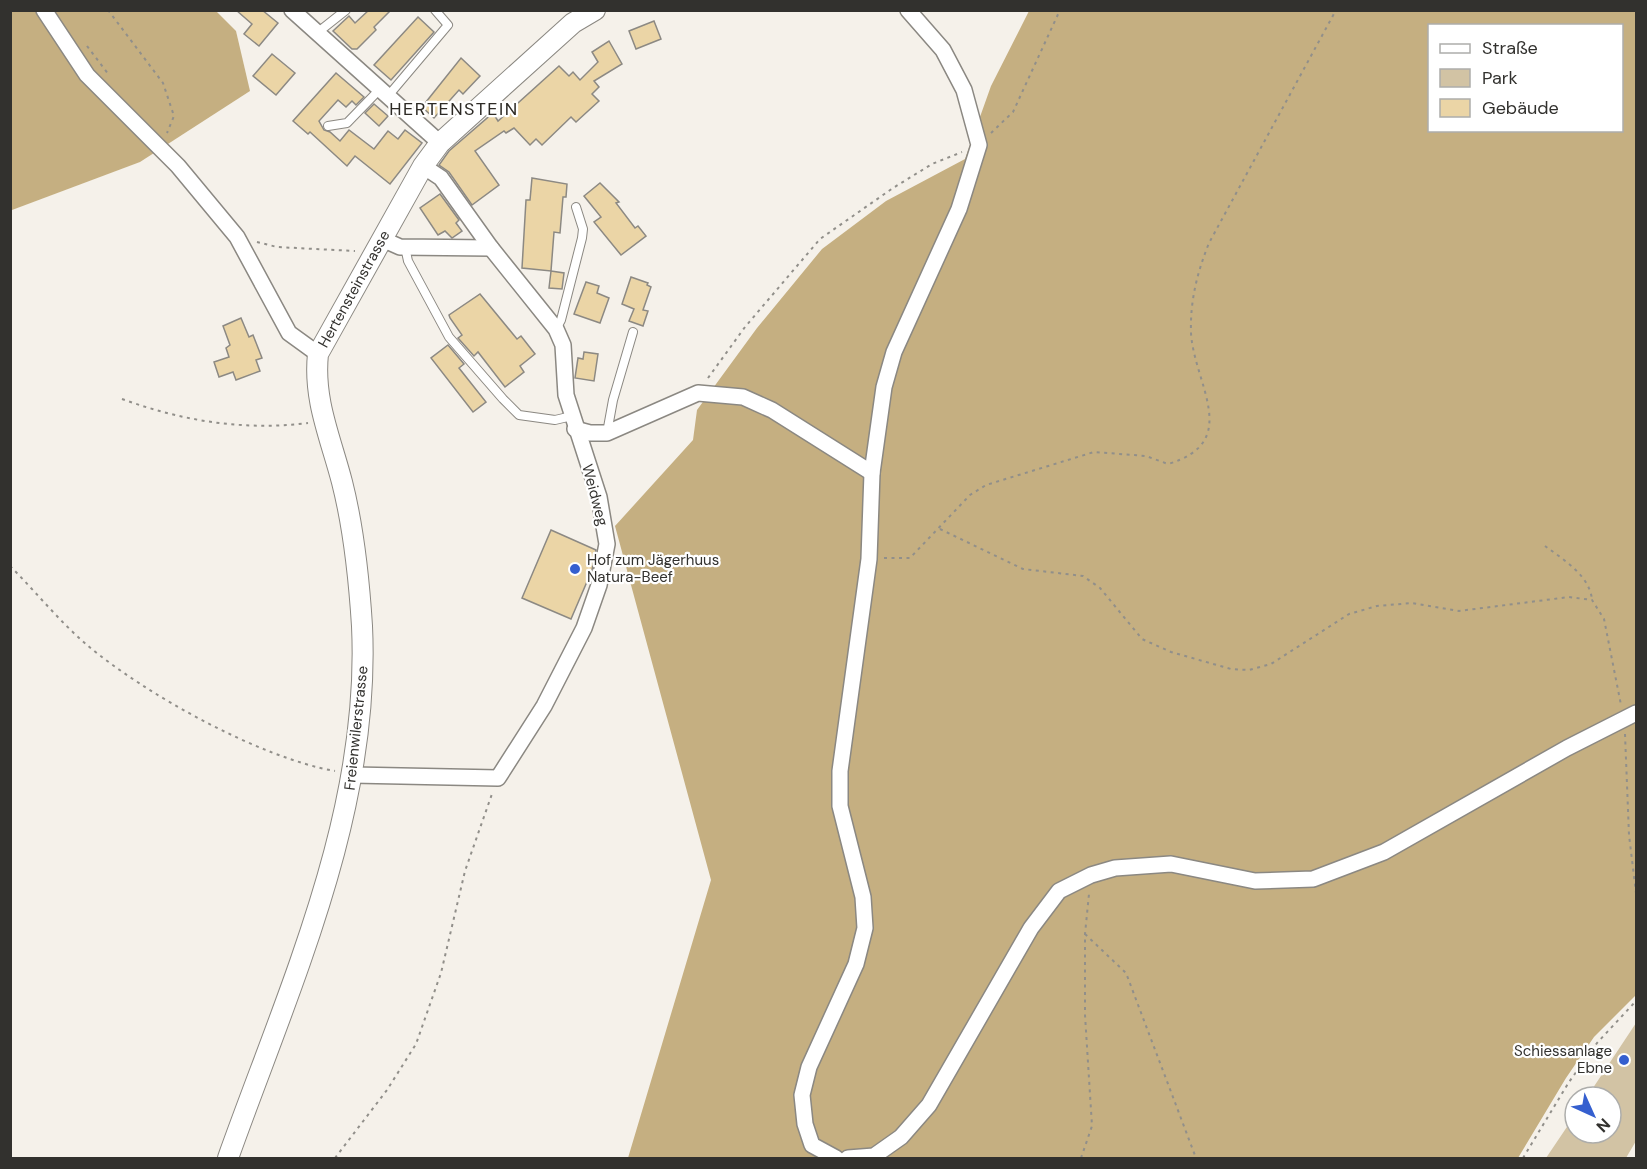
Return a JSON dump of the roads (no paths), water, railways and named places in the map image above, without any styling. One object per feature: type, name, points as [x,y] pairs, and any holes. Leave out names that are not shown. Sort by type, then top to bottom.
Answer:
[{"type":"street","name":"Hertensteinstrasse","points":[[44,10],[87,75],[178,166],[237,237],[290,333],[318,354],[423,166],[440,143],[573,23],[595,10]]},
{"type":"street","points":[[292,10],[440,143]]},
{"type":"street","points":[[836,1158],[812,1144],[805,1124],[802,1095],[809,1067],[856,964],[865,928],[863,897],[840,806],[840,771],[869,559],[872,473],[884,387],[894,352],[959,209],[979,145],[959,80],[943,50],[908,10]]},
{"type":"street","name":"Weidweg","points":[[353,775],[498,778],[544,706],[584,628],[599,585],[607,544],[599,497],[566,395],[563,345],[556,329],[491,248],[441,178],[423,166]]},
{"type":"street","points":[[377,247],[491,248]]},
{"type":"street","name":"Freienwilerstrasse","points":[[228,1158],[319,904],[338,840],[353,775],[364,679],[359,575],[342,483],[322,417],[315,379],[318,354]]},
{"type":"street","points":[[574,423],[590,433],[607,433],[698,393],[743,397],[772,410],[872,473]]},
{"type":"street","points":[[848,1158],[874,1156],[901,1137],[929,1105],[1031,928],[1059,891],[1091,875],[1115,868],[1171,864],[1255,881],[1313,879],[1384,852],[1568,748],[1630,717]]},
{"type":"lane","points":[[317,33],[346,10]]},
{"type":"lane","points":[[328,126],[347,123],[384,93],[448,26],[435,10]]},
{"type":"lane","points":[[556,329],[561,320],[582,238],[583,229],[576,207]]},
{"type":"lane","points":[[405,248],[408,261],[449,337],[502,399],[519,415],[574,423]]},
{"type":"lane","points":[[607,433],[613,400],[633,332]]},
{"type":"place","name":"Hof zum Jägerhuus Natura-Beef","points":[[575,569]]},
{"type":"place","name":"Schiessanlage Ebne","points":[[1624,1060]]},
{"type":"district","name":"HERTENSTEIN","points":[[454,109]]}]
